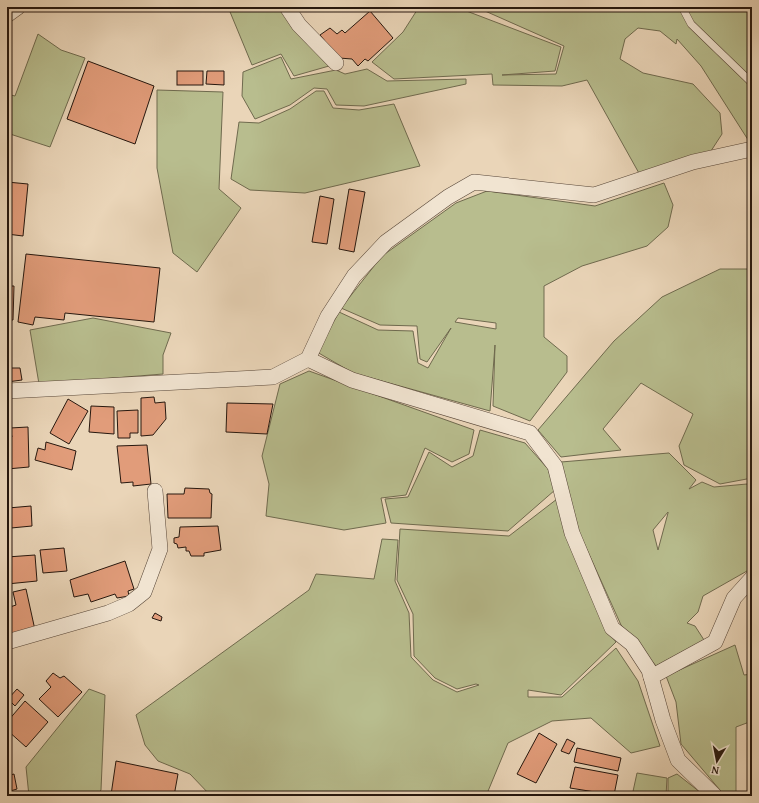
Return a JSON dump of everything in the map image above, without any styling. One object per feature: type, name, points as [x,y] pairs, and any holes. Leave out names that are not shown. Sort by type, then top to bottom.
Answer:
[{"type":"street","points":[[7,15],[18,7]]},
{"type":"street","points":[[287,7],[299,25],[336,63]]},
{"type":"street","points":[[7,391],[273,377],[308,359],[328,316],[354,276],[386,242],[448,197],[474,182],[594,195],[693,162],[752,150]]},
{"type":"street","points":[[308,359],[352,380],[530,433],[555,466],[572,533],[612,628],[632,644],[649,670],[663,720],[678,760],[715,796]]},
{"type":"street","points":[[7,642],[108,613],[129,604],[144,592],[160,550],[155,491]]},
{"type":"street","points":[[651,677],[715,642],[734,598],[752,578]]},
{"type":"lane","points":[[682,7],[692,24],[752,83]]},
{"type":"green space","points":[[228,7],[281,7],[329,66],[294,76],[281,54],[252,65]]},
{"type":"green space","points":[[419,7],[456,7],[561,47],[555,71],[502,75],[556,74],[564,46],[476,7],[752,7],[752,146],[701,66],[677,39],[676,44],[660,31],[638,28],[625,39],[620,59],[643,73],[693,84],[720,113],[722,134],[709,154],[640,175],[587,80],[562,86],[493,85],[492,74],[394,79],[372,62],[403,32]]},
{"type":"green space","points":[[38,34],[61,50],[85,58],[50,147],[7,133],[7,94],[15,96]]},
{"type":"green space","points":[[281,57],[291,79],[336,70],[345,74],[367,69],[387,81],[466,79],[466,84],[364,106],[336,105],[327,89],[314,88],[290,105],[255,119],[242,96],[243,72]]},
{"type":"green space","points":[[157,90],[223,92],[219,189],[241,208],[197,272],[173,253],[157,168]]},
{"type":"green space","points":[[316,91],[324,91],[333,108],[359,110],[394,104],[420,166],[305,193],[250,190],[231,179],[239,122],[259,123],[290,109]]},
{"type":"green space","points":[[664,183],[673,205],[668,227],[647,246],[582,266],[544,286],[544,337],[567,356],[567,372],[530,421],[493,406],[495,345],[490,411],[353,373],[317,352],[339,312],[378,330],[413,331],[418,363],[428,368],[451,328],[427,362],[420,359],[417,326],[380,325],[341,308],[382,256],[456,203],[487,191],[595,206]],"holes":[[[458,318],[496,323],[496,329],[455,322]]]},
{"type":"green space","points":[[720,269],[752,269],[752,478],[720,484],[684,465],[679,446],[693,414],[641,383],[603,429],[621,450],[561,457],[538,430],[614,341],[662,297]]},
{"type":"green space","points":[[93,318],[171,333],[163,355],[163,374],[39,384],[30,330]]},
{"type":"green space","points":[[309,371],[474,430],[469,454],[452,462],[425,448],[406,495],[381,498],[386,523],[344,530],[266,516],[269,484],[262,456],[280,384]]},
{"type":"green space","points":[[480,430],[525,443],[548,469],[555,490],[508,531],[391,523],[385,499],[408,497],[429,452],[452,467],[473,456]]},
{"type":"green space","points":[[669,453],[696,480],[689,489],[702,482],[714,487],[747,484],[752,494],[752,565],[747,571],[703,596],[698,612],[687,623],[695,626],[704,640],[656,666],[621,625],[579,532],[561,462]],"holes":[[[668,512],[658,550],[653,530]]]},
{"type":"green space","points":[[557,499],[605,628],[616,642],[561,695],[528,690],[528,697],[562,697],[616,648],[638,681],[660,746],[631,753],[591,718],[552,721],[508,743],[486,796],[211,796],[190,774],[158,761],[145,745],[136,715],[309,590],[316,574],[374,579],[382,539],[398,540],[395,581],[409,613],[411,657],[433,680],[457,692],[479,685],[476,684],[457,689],[435,678],[414,656],[413,614],[397,580],[400,529],[509,536]]},
{"type":"green space","points":[[735,645],[744,675],[752,674],[752,721],[736,727],[736,796],[725,796],[681,744],[676,702],[666,676]]},
{"type":"green space","points":[[89,689],[105,695],[101,790],[97,796],[29,796],[26,767]]},
{"type":"green space","points":[[637,773],[667,778],[666,796],[632,796]]},
{"type":"green space","points":[[677,774],[705,796],[668,796],[668,778]]},
{"type":"building","points":[[370,11],[393,38],[368,61],[365,59],[358,66],[352,59],[339,58],[320,35],[330,28],[337,34],[342,30],[345,33]]},
{"type":"building","points":[[88,61],[154,86],[135,144],[67,119]]},
{"type":"building","points":[[177,71],[203,71],[203,85],[177,85]]},
{"type":"building","points":[[207,71],[224,71],[224,85],[206,84]]},
{"type":"building","points":[[7,182],[28,184],[23,236],[7,234]]},
{"type":"building","points":[[349,189],[365,192],[354,252],[339,249]]},
{"type":"building","points":[[320,196],[334,199],[327,244],[312,242]]},
{"type":"building","points":[[26,254],[160,268],[154,322],[65,313],[64,320],[35,317],[33,325],[18,322]]},
{"type":"building","points":[[7,286],[14,286],[13,320],[7,320]]},
{"type":"building","points":[[7,356],[10,356],[11,368],[20,368],[22,380],[7,382]]},
{"type":"building","points":[[154,397],[155,403],[165,402],[166,419],[153,435],[141,436],[141,398]]},
{"type":"building","points":[[68,399],[88,411],[69,444],[50,433]]},
{"type":"building","points":[[227,403],[273,404],[267,434],[226,432]]},
{"type":"building","points":[[91,406],[114,407],[114,434],[89,432]]},
{"type":"building","points":[[138,410],[138,433],[130,433],[130,438],[118,438],[117,411]]},
{"type":"building","points":[[28,427],[29,467],[7,469],[7,438],[12,437],[10,428]]},
{"type":"building","points":[[46,442],[76,451],[72,470],[35,460],[38,448],[45,450]]},
{"type":"building","points":[[147,445],[151,484],[133,486],[133,482],[121,483],[117,446]]},
{"type":"building","points":[[185,488],[209,489],[210,493],[212,494],[211,518],[168,518],[167,494],[184,494]]},
{"type":"building","points":[[31,506],[32,526],[11,528],[8,508]]},
{"type":"building","points":[[218,526],[221,550],[204,553],[204,556],[191,556],[189,551],[186,551],[186,547],[178,548],[177,544],[174,543],[174,538],[179,537],[180,527]]},
{"type":"building","points":[[64,548],[67,571],[43,573],[40,550]]},
{"type":"building","points":[[35,555],[37,581],[7,584],[7,557]]},
{"type":"building","points":[[125,561],[134,589],[128,591],[129,596],[117,598],[115,594],[91,602],[88,594],[74,597],[70,580]]},
{"type":"building","points":[[26,589],[35,630],[7,638],[7,608],[16,605],[13,592]]},
{"type":"building","points":[[155,613],[162,617],[161,621],[152,618]]},
{"type":"building","points":[[53,673],[60,678],[64,676],[82,692],[58,717],[39,699],[51,687],[46,681]]},
{"type":"building","points":[[17,689],[24,695],[15,706],[8,699]]},
{"type":"building","points":[[25,701],[48,722],[26,747],[7,730],[7,722]]},
{"type":"building","points":[[539,733],[557,744],[536,783],[517,774]]},
{"type":"building","points":[[567,739],[575,743],[569,754],[561,751]]},
{"type":"building","points":[[577,748],[621,758],[618,771],[574,762]]},
{"type":"building","points":[[116,761],[178,774],[174,796],[111,795]]},
{"type":"building","points":[[575,767],[618,775],[614,795],[570,788]]},
{"type":"building","points":[[14,774],[17,789],[7,792],[7,776]]}]
